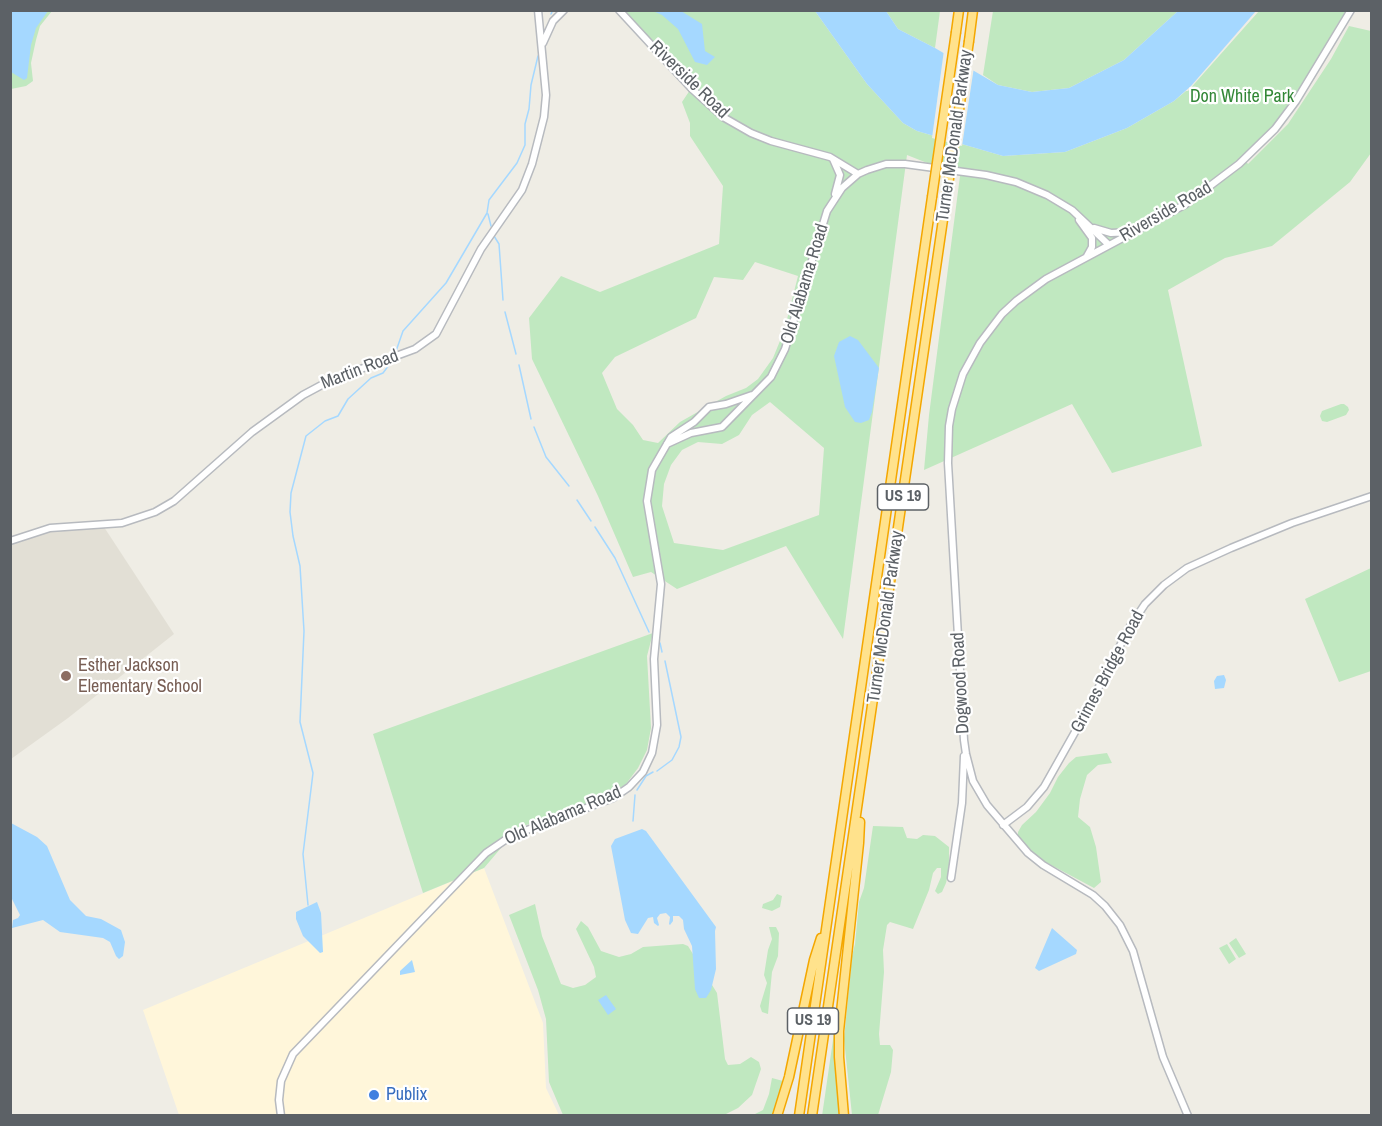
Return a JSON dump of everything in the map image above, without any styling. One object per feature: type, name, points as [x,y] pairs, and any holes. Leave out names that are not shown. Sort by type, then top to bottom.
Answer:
[{"type":"highway","name":"Turner McDonald Parkway","points":[[799,1116],[959,10]]},
{"type":"highway","name":"Turner McDonald Parkway","points":[[812,1116],[973,10]]},
{"type":"highway","points":[[844,1116],[839,1031],[860,843],[860,795]]},
{"type":"highway","points":[[777,1116],[789,1077],[814,960],[826,927]]},
{"type":"street","name":"Martin Road","points":[[10,541],[50,528],[122,523],[155,512],[174,501],[252,432],[303,395],[331,380],[415,350],[430,340],[442,326],[481,249],[515,203],[528,176],[544,117],[546,95],[538,10]]},
{"type":"street","points":[[542,46],[546,32],[564,10]]},
{"type":"street","name":"Riverside Road","points":[[619,10],[692,89],[723,117],[751,133],[771,141],[830,157],[858,174],[876,166],[897,163],[986,175],[1035,189],[1072,210],[1109,245],[1200,195],[1239,165],[1296,101],[1351,10]]},
{"type":"street","points":[[830,157],[840,175],[831,202]]},
{"type":"street","name":"Old Alabama Road","points":[[727,420],[768,380],[782,357],[823,220],[831,202],[858,174]]},
{"type":"street","points":[[1072,210],[1092,238],[1092,247],[1087,257]]},
{"type":"street","points":[[1090,226],[1111,233],[1134,232]]},
{"type":"street","name":"Dogwood Road","points":[[1109,245],[1037,285],[1002,314],[971,357],[952,409],[948,463],[964,740],[969,769],[977,789],[1003,825],[1035,859],[1093,895],[1109,910],[1120,925],[1133,951],[1163,1057],[1188,1116]]},
{"type":"street","name":"Old Alabama Road","points":[[720,406],[752,395]]},
{"type":"street","points":[[667,444],[691,433],[714,429],[722,427],[727,420],[726,411],[720,406],[710,406],[704,413],[705,423],[714,429]]},
{"type":"street","name":"Old Alabama Road","points":[[280,1116],[281,1081],[293,1054],[486,853],[511,836],[613,798],[629,787],[648,762],[657,734],[654,659],[661,584],[648,511],[648,490],[652,470],[671,437],[704,413]]},
{"type":"street","name":"Grimes Bridge Road","points":[[1003,825],[1027,807],[1044,787],[1084,716],[1128,628],[1145,604],[1164,585],[1187,568],[1231,548],[1292,523],[1371,496]]},
{"type":"street","points":[[951,878],[962,803],[964,740]]},
{"type":"shaded area","name":"Esther Jackson Elementary School","points":[[104,527],[174,634],[68,718],[11,759],[11,542],[54,530]]},
{"type":"shaded area","points":[[484,868],[543,1023],[546,1088],[559,1115],[179,1115],[143,1010]]},
{"type":"green space","name":"Don White Park","points":[[1345,10],[1296,101],[1245,160],[1248,164],[1288,124],[1331,59],[1349,26],[1371,31],[1371,153],[1350,182],[1272,246],[1225,258],[1168,290],[1202,446],[1112,473],[1072,404],[924,470],[960,176],[907,155],[843,639],[786,546],[677,589],[651,572],[633,577],[598,496],[532,359],[529,318],[561,276],[600,292],[719,244],[723,186],[690,136],[690,123],[682,102],[692,87],[620,11],[815,11],[867,84],[903,123],[917,131],[1003,156],[1065,152],[1127,128],[1188,91],[1259,11]],"holes":[[[755,262],[798,276],[784,331],[773,358],[758,379],[746,388],[726,396],[680,422],[658,443],[643,440],[633,425],[617,409],[602,373],[615,357],[696,318],[714,277],[743,280]],[[770,402],[824,448],[819,515],[723,550],[674,543],[662,506],[664,484],[671,465],[682,450],[698,442],[722,444],[739,435],[752,415]]]},
{"type":"green space","points":[[11,11],[52,11],[40,26],[36,40],[31,63],[33,81],[26,86],[11,89]]},
{"type":"green space","points":[[886,11],[940,11],[935,48],[898,29]]},
{"type":"green space","points":[[993,11],[1178,11],[1124,60],[1069,88],[1032,92],[998,85],[983,75]]},
{"type":"green space","points":[[1341,404],[1348,407],[1346,415],[1327,422],[1322,421],[1320,416],[1322,411]]},
{"type":"green space","points":[[1371,568],[1371,671],[1339,682],[1305,599]]},
{"type":"green space","points":[[653,633],[647,656],[651,728],[647,750],[638,768],[626,784],[592,802],[518,828],[484,868],[423,893],[373,734]]},
{"type":"green space","points":[[1107,753],[1112,763],[1098,765],[1087,775],[1080,799],[1078,817],[1090,827],[1096,847],[1101,882],[1094,888],[1036,857],[1018,838],[1018,832],[1036,812],[1069,763],[1076,757]]},
{"type":"green space","points":[[873,826],[903,827],[907,838],[917,839],[923,835],[935,836],[949,847],[949,870],[942,892],[938,894],[935,891],[941,877],[941,868],[937,868],[933,873],[929,890],[913,929],[890,922],[887,925],[883,950],[884,972],[879,1034],[880,1045],[890,1045],[893,1050],[891,1072],[878,1115],[852,1115],[844,1039],[859,902],[864,888]]},
{"type":"green space","points":[[777,894],[782,896],[780,907],[772,911],[762,908],[763,904],[773,900]]},
{"type":"green space","points":[[535,904],[542,936],[561,984],[573,988],[585,985],[596,977],[594,967],[576,929],[581,921],[588,927],[601,951],[619,957],[631,954],[643,947],[683,944],[688,946],[717,993],[725,1059],[728,1065],[740,1064],[751,1057],[759,1062],[761,1069],[752,1095],[738,1108],[724,1115],[563,1115],[549,1082],[546,1019],[538,990],[509,915]]},
{"type":"green space","points":[[769,927],[776,927],[779,933],[778,956],[772,972],[768,1014],[762,1012],[760,1006],[767,983],[764,975],[772,939]]},
{"type":"green space","points":[[1236,938],[1246,954],[1239,958],[1229,943]]},
{"type":"green space","points":[[1227,944],[1236,959],[1229,964],[1219,948]]},
{"type":"green space","points":[[835,1026],[840,1115],[822,1116]]},
{"type":"green space","points":[[772,1078],[783,1081],[774,1115],[751,1116],[763,1110]]},
{"type":"water","points":[[10,11],[48,11],[36,28],[31,45],[27,78],[24,80],[11,72]]},
{"type":"water","points":[[653,11],[681,11],[702,24],[705,51],[715,57],[707,65],[695,62],[678,29],[662,15]]},
{"type":"water","points":[[815,11],[886,11],[898,29],[998,85],[1032,92],[1069,88],[1124,60],[1178,11],[1256,11],[1191,86],[1174,101],[1127,128],[1065,152],[1003,156],[917,131],[903,123],[867,84]]},
{"type":"water","points":[[850,336],[858,340],[879,368],[872,412],[869,420],[861,423],[855,422],[845,407],[834,356],[839,342]]},
{"type":"water","points":[[1224,675],[1226,680],[1224,688],[1215,689],[1214,681],[1217,676]]},
{"type":"water","points":[[11,823],[37,837],[47,846],[70,900],[86,916],[101,919],[121,930],[125,942],[123,956],[119,959],[110,942],[103,938],[60,932],[43,920],[12,928],[13,920],[20,915],[11,897]]},
{"type":"water","points":[[642,829],[646,831],[716,927],[716,969],[711,990],[706,998],[699,998],[695,989],[692,946],[684,929],[683,920],[679,916],[673,916],[670,925],[670,917],[666,913],[660,914],[657,918],[658,926],[654,923],[653,917],[648,918],[638,934],[631,933],[625,920],[611,846],[615,839]]},
{"type":"water","points":[[317,902],[321,913],[323,952],[320,953],[303,936],[296,919],[296,912]]},
{"type":"water","points":[[1052,928],[1077,950],[1076,954],[1039,971],[1035,968]]},
{"type":"water","points":[[412,960],[415,972],[400,975],[400,971]]},
{"type":"water","points":[[606,995],[616,1009],[608,1015],[598,1000]]},
{"type":"pier","points":[[944,50],[974,67],[962,146],[932,138]]},
{"type":"waterway","points":[[551,14],[553,10]]},
{"type":"waterway","points":[[395,354],[403,331],[446,283],[487,213],[489,200],[517,163],[525,145],[525,124],[538,56]]},
{"type":"waterway","points":[[488,214],[491,226]]},
{"type":"waterway","points":[[494,236],[499,244],[503,300]]},
{"type":"waterway","points":[[505,312],[516,354]]},
{"type":"waterway","points":[[308,905],[303,854],[313,773],[300,722],[304,631],[300,566],[290,512],[291,493],[306,436],[325,421],[338,416],[348,399],[371,378],[383,373],[392,361]]},
{"type":"waterway","points":[[519,365],[531,419]]},
{"type":"waterway","points":[[534,427],[546,457],[569,486]]},
{"type":"waterway","points":[[577,500],[591,521]]},
{"type":"waterway","points":[[595,527],[615,558],[649,632]]},
{"type":"waterway","points":[[660,643],[662,652]]},
{"type":"waterway","points":[[657,771],[672,760],[681,737],[665,661]]},
{"type":"waterway","points":[[637,790],[646,776],[653,772]]},
{"type":"waterway","points":[[633,821],[635,795]]},
{"type":"place","name":"Esther Jackson Elementary School","points":[[66,676]]},
{"type":"place","name":"Publix","points":[[374,1095]]}]
